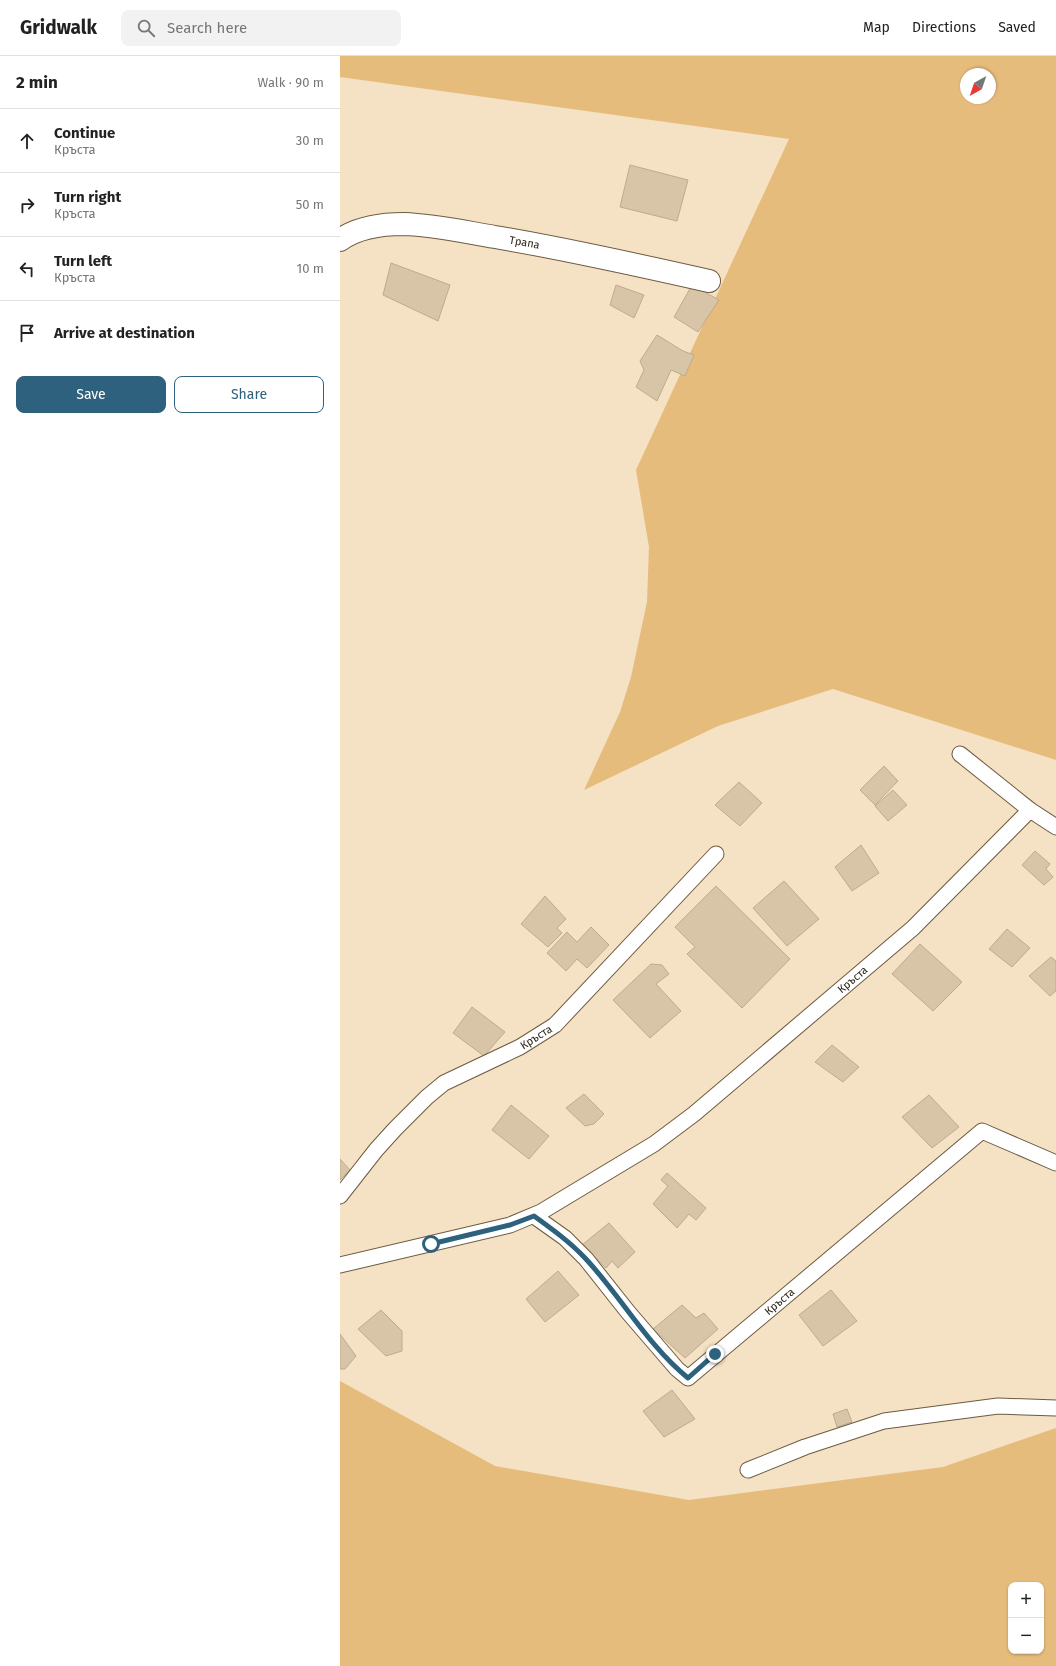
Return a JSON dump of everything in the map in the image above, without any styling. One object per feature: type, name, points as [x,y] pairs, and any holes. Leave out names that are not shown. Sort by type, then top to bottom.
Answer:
[{"type":"street","name":"Трапа","points":[[340,240],[347,235],[369,228],[406,224],[451,230],[608,258],[709,281]]},
{"type":"lane","points":[[960,754],[1030,810],[1056,827]]},
{"type":"lane","name":"Кръста","points":[[340,1265],[510,1225],[534,1216],[654,1144],[694,1114],[913,928],[1030,810]]},
{"type":"lane","name":"Кръста","points":[[340,1196],[376,1150],[395,1129],[427,1097],[444,1083],[520,1047],[554,1025],[716,854]]},
{"type":"lane","name":"Кръста","points":[[534,1216],[565,1238],[586,1259],[628,1312],[677,1369],[688,1378],[982,1131],[1056,1163]]},
{"type":"lane","points":[[748,1470],[805,1447],[884,1421],[998,1406],[1056,1408]]},
{"type":"shaded area","points":[[340,56],[1056,56],[1056,760],[833,689],[718,726],[584,790],[620,712],[631,677],[647,602],[649,547],[636,470],[789,139],[340,77]]},
{"type":"shaded area","points":[[340,1381],[495,1466],[689,1500],[943,1467],[1056,1428],[1056,1666],[340,1666]]},
{"type":"building","points":[[630,165],[688,180],[677,221],[620,207]]},
{"type":"building","points":[[391,263],[450,285],[438,321],[383,295]]},
{"type":"building","points":[[616,285],[644,295],[634,318],[610,305]]},
{"type":"building","points":[[692,285],[719,300],[698,332],[674,317]]},
{"type":"building","points":[[657,335],[683,351],[694,355],[685,376],[671,370],[657,401],[636,387],[644,370],[640,361]]},
{"type":"building","points":[[884,766],[898,781],[875,805],[860,790]]},
{"type":"building","points":[[739,782],[762,803],[740,826],[715,805]]},
{"type":"building","points":[[893,790],[907,805],[888,821],[875,806]]},
{"type":"building","points":[[861,845],[879,873],[852,891],[835,867]]},
{"type":"building","points":[[1035,851],[1050,864],[1046,869],[1053,877],[1044,885],[1022,865]]},
{"type":"building","points":[[784,881],[819,919],[787,946],[753,908]]},
{"type":"building","points":[[716,886],[790,959],[742,1008],[687,954],[695,947],[675,927]]},
{"type":"building","points":[[545,896],[566,919],[557,928],[562,933],[548,947],[521,924]]},
{"type":"building","points":[[591,927],[609,945],[587,968],[577,959],[566,971],[547,953],[567,932],[577,942]]},
{"type":"building","points":[[1007,929],[1030,948],[1012,967],[989,949]]},
{"type":"building","points":[[920,944],[962,982],[933,1011],[892,974]]},
{"type":"building","points":[[1051,957],[1056,961],[1056,991],[1050,996],[1029,976]]},
{"type":"building","points":[[651,964],[662,965],[669,974],[656,984],[681,1011],[650,1038],[613,1000]]},
{"type":"building","points":[[472,1007],[505,1032],[484,1056],[453,1033]]},
{"type":"building","points":[[832,1045],[859,1067],[843,1082],[815,1062]]},
{"type":"building","points":[[584,1094],[604,1114],[594,1124],[585,1126],[566,1108]]},
{"type":"building","points":[[929,1095],[959,1127],[932,1148],[902,1117]]},
{"type":"building","points":[[511,1105],[549,1136],[529,1159],[492,1130]]},
{"type":"building","points":[[340,1159],[350,1170],[340,1180]]},
{"type":"building","points":[[667,1173],[706,1208],[696,1220],[689,1214],[677,1228],[653,1204],[668,1186],[661,1180]]},
{"type":"building","points":[[609,1223],[635,1252],[618,1268],[612,1261],[606,1268],[582,1245]]},
{"type":"building","points":[[558,1271],[579,1295],[545,1322],[526,1299]]},
{"type":"building","points":[[831,1290],[857,1321],[823,1346],[799,1315]]},
{"type":"building","points":[[682,1305],[696,1318],[704,1313],[718,1329],[685,1358],[653,1329]]},
{"type":"building","points":[[381,1310],[402,1331],[402,1351],[386,1356],[358,1329]]},
{"type":"building","points":[[340,1334],[356,1356],[345,1369],[340,1369]]},
{"type":"building","points":[[672,1390],[695,1419],[664,1437],[643,1411]]},
{"type":"building","points":[[847,1409],[852,1422],[837,1427],[833,1414]]},
{"type":"route","points":[[431,1244],[510,1225],[534,1216],[565,1238],[586,1259],[628,1312],[677,1369],[688,1378],[715,1354]]}]
